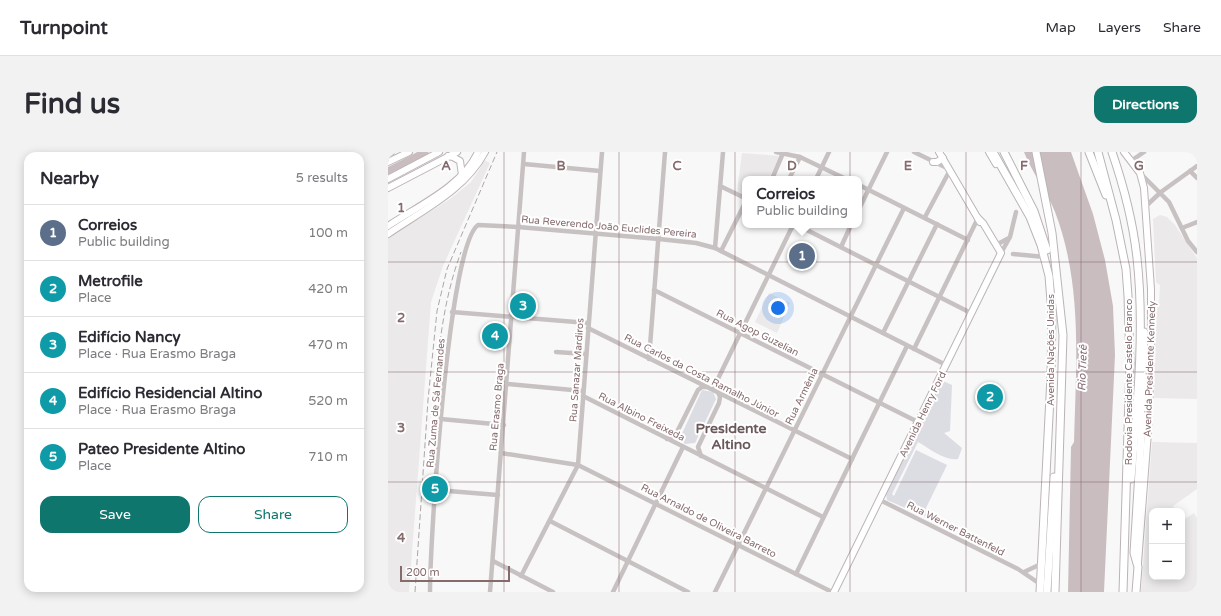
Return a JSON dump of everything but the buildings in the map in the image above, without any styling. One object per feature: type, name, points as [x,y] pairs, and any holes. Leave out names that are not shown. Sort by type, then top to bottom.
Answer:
[{"type":"highway","points":[[993,152],[1006,175]]},
{"type":"highway","points":[[1004,152],[1026,193],[1042,230],[1047,252],[1045,258]]},
{"type":"highway","points":[[1036,152],[1057,267],[1062,323],[1063,367],[1055,592]]},
{"type":"highway","points":[[1089,152],[1116,220]]},
{"type":"highway","name":"Rodovia Presidente Castelo Branco","points":[[1098,152],[1116,220],[1126,269],[1130,328],[1123,592]]},
{"type":"highway","points":[[1112,152],[1128,207],[1137,256],[1140,327],[1136,423],[1131,483],[1126,499]]},
{"type":"highway","name":"Avenida Nações Unidas","points":[[1006,175],[1030,217],[1050,276],[1052,334],[1047,468],[1040,592]]},
{"type":"highway","points":[[1138,279],[1142,285],[1144,363],[1134,553],[1138,567]]},
{"type":"highway","points":[[1048,592],[1051,509],[1055,469],[1059,455]]},
{"type":"highway","name":"Avenida Presidente Kennedy","points":[[1136,592],[1138,567]]},
{"type":"main road","points":[[388,162],[409,152]]},
{"type":"main road","points":[[388,179],[439,152]]},
{"type":"main road","points":[[388,188],[457,152]]},
{"type":"main road","points":[[388,226],[462,176],[478,152]]},
{"type":"main road","points":[[388,234],[456,188],[474,170],[485,152]]},
{"type":"main road","points":[[939,152],[1000,254]]},
{"type":"main road","name":"Avenida Nações Unidas","points":[[989,152],[1006,175]]},
{"type":"main road","name":"Avenida Presidente Kennedy","points":[[1124,152],[1140,173],[1144,191],[1151,282],[1151,348],[1148,432],[1138,567]]},
{"type":"main road","points":[[448,156],[460,161],[462,176]]},
{"type":"main road","points":[[933,162],[937,162],[943,158]]},
{"type":"main road","points":[[978,218],[983,223],[1000,254]]},
{"type":"main road","name":"Avenida Henry Ford","points":[[833,592],[880,500],[1000,254]]},
{"type":"street","name":"Rua Erasmo Braga","points":[[490,592],[524,152]]},
{"type":"street","name":"Rua Sanazar Mardiros","points":[[520,576],[578,465],[602,152]]},
{"type":"street","points":[[649,359],[665,152]]},
{"type":"street","points":[[715,248],[723,152]]},
{"type":"street","points":[[776,152],[800,157],[840,176]]},
{"type":"street","points":[[818,176],[829,152]]},
{"type":"street","points":[[862,203],[887,152]]},
{"type":"street","points":[[914,152],[950,170],[925,218]]},
{"type":"street","points":[[1131,161],[1144,152]]},
{"type":"street","points":[[773,176],[784,153]]},
{"type":"street","points":[[790,176],[800,157]]},
{"type":"street","points":[[524,164],[600,171]]},
{"type":"street","points":[[1146,206],[1161,192],[1197,166]]},
{"type":"street","points":[[1190,171],[1197,178]]},
{"type":"street","points":[[1140,173],[1161,192],[1174,210],[1188,241],[1197,252]]},
{"type":"street","points":[[1144,191],[1152,184]]},
{"type":"street","points":[[720,186],[742,197]]},
{"type":"street","points":[[862,187],[968,240]]},
{"type":"street","name":"Rua Armênia","points":[[715,592],[904,208]]},
{"type":"street","points":[[721,251],[742,209]]},
{"type":"street","name":"Avenida Henry Ford","points":[[1000,254],[1010,237],[1016,212]]},
{"type":"street","points":[[914,349],[978,218]]},
{"type":"street","points":[[1182,228],[1197,222]]},
{"type":"street","name":"Rua Reverendo João Euclides Pereira","points":[[482,224],[659,239],[696,243],[715,248],[946,365]]},
{"type":"street","name":"Rua Zuma de Sá Fernandes","points":[[430,592],[436,490],[452,312],[462,259],[473,229],[482,224]]},
{"type":"street","points":[[883,333],[937,224]]},
{"type":"street","points":[[701,456],[698,451],[699,444],[719,403],[720,397],[715,391],[792,228]]},
{"type":"street","points":[[803,228],[908,282],[972,312]]},
{"type":"street","points":[[841,247],[850,228]]},
{"type":"street","points":[[996,245],[1010,237]]},
{"type":"street","points":[[1013,254],[1045,258]]},
{"type":"street","name":"Rua Agop Guzelian","points":[[654,290],[918,422]]},
{"type":"street","points":[[452,312],[512,316],[588,325]]},
{"type":"street","name":"Rua Carlos da Costa Ramalho Júnior","points":[[588,325],[649,359],[852,459]]},
{"type":"street","points":[[796,574],[822,517],[908,346]]},
{"type":"street","points":[[556,352],[586,354]]},
{"type":"street","points":[[667,438],[673,437],[677,433],[698,390],[698,382]]},
{"type":"street","points":[[507,384],[583,393]]},
{"type":"street","points":[[698,390],[702,387],[708,387]]},
{"type":"street","name":"Rua Albino Freixeda","points":[[583,393],[683,447],[822,517]]},
{"type":"street","points":[[719,403],[730,398]]},
{"type":"street","points":[[442,419],[504,425]]},
{"type":"street","points":[[612,592],[683,447],[677,433]]},
{"type":"street","points":[[683,447],[699,444]]},
{"type":"street","name":"Rua Arnaldo de Oliveira Barreto","points":[[501,453],[578,465],[833,592]]},
{"type":"street","points":[[436,490],[498,495]]},
{"type":"street","name":"Rua Werner Battenfeld","points":[[880,500],[1024,572],[1040,584]]},
{"type":"street","points":[[550,521],[688,592]]},
{"type":"street","points":[[493,562],[552,592]]},
{"type":"street","points":[[1024,572],[1041,564]]},
{"type":"shaded area","points":[[742,153],[779,156],[770,176],[742,176],[742,194],[737,191]]},
{"type":"shaded area","points":[[484,160],[490,163],[443,266],[431,302],[409,592],[388,592],[388,238],[450,199],[471,182]]},
{"type":"shaded area","points":[[1160,215],[1167,217],[1175,225],[1197,258],[1197,399],[1154,398],[1156,307],[1159,304],[1160,285],[1156,282],[1153,219]]},
{"type":"shaded area","points":[[769,293],[790,303],[777,333],[755,322]]},
{"type":"shaded area","points":[[941,380],[952,385],[950,431],[944,433],[962,448],[958,459],[942,456],[918,442],[892,494],[894,496],[916,450],[947,465],[925,510],[929,513],[926,517],[887,500],[886,494]]},
{"type":"shaded area","points":[[702,390],[713,392],[716,399],[695,443],[685,444],[680,438]]},
{"type":"shaded area","points":[[1152,442],[1197,443],[1197,489],[1173,506],[1174,508],[1149,508],[1149,580],[1185,580],[1185,519],[1194,513],[1197,518],[1197,592],[1141,592]]},
{"type":"water","name":"Rio Tietê","points":[[1024,152],[1071,152],[1093,214],[1105,260],[1113,306],[1115,355],[1104,592],[1068,592],[1071,447],[1074,442],[1076,384],[1076,326],[1074,297],[1064,240],[1055,212]]},
{"type":"waterway","points":[[388,171],[425,152]]},
{"type":"railway","points":[[415,592],[428,400],[437,311],[447,269],[497,152]]},
{"type":"railway","points":[[437,369],[445,309],[461,252]]},
{"type":"place","name":"Correios","points":[[802,256]]},
{"type":"place","name":"Edifício Nancy","points":[[523,306]]},
{"type":"place","name":"Edifício Residencial Altino","points":[[495,336]]},
{"type":"place","name":"Metrofile","points":[[990,397]]},
{"type":"place","name":"Pateo Presidente Altino","points":[[435,489]]},
{"type":"district","name":"Presidente Altino","points":[[731,436]]}]
